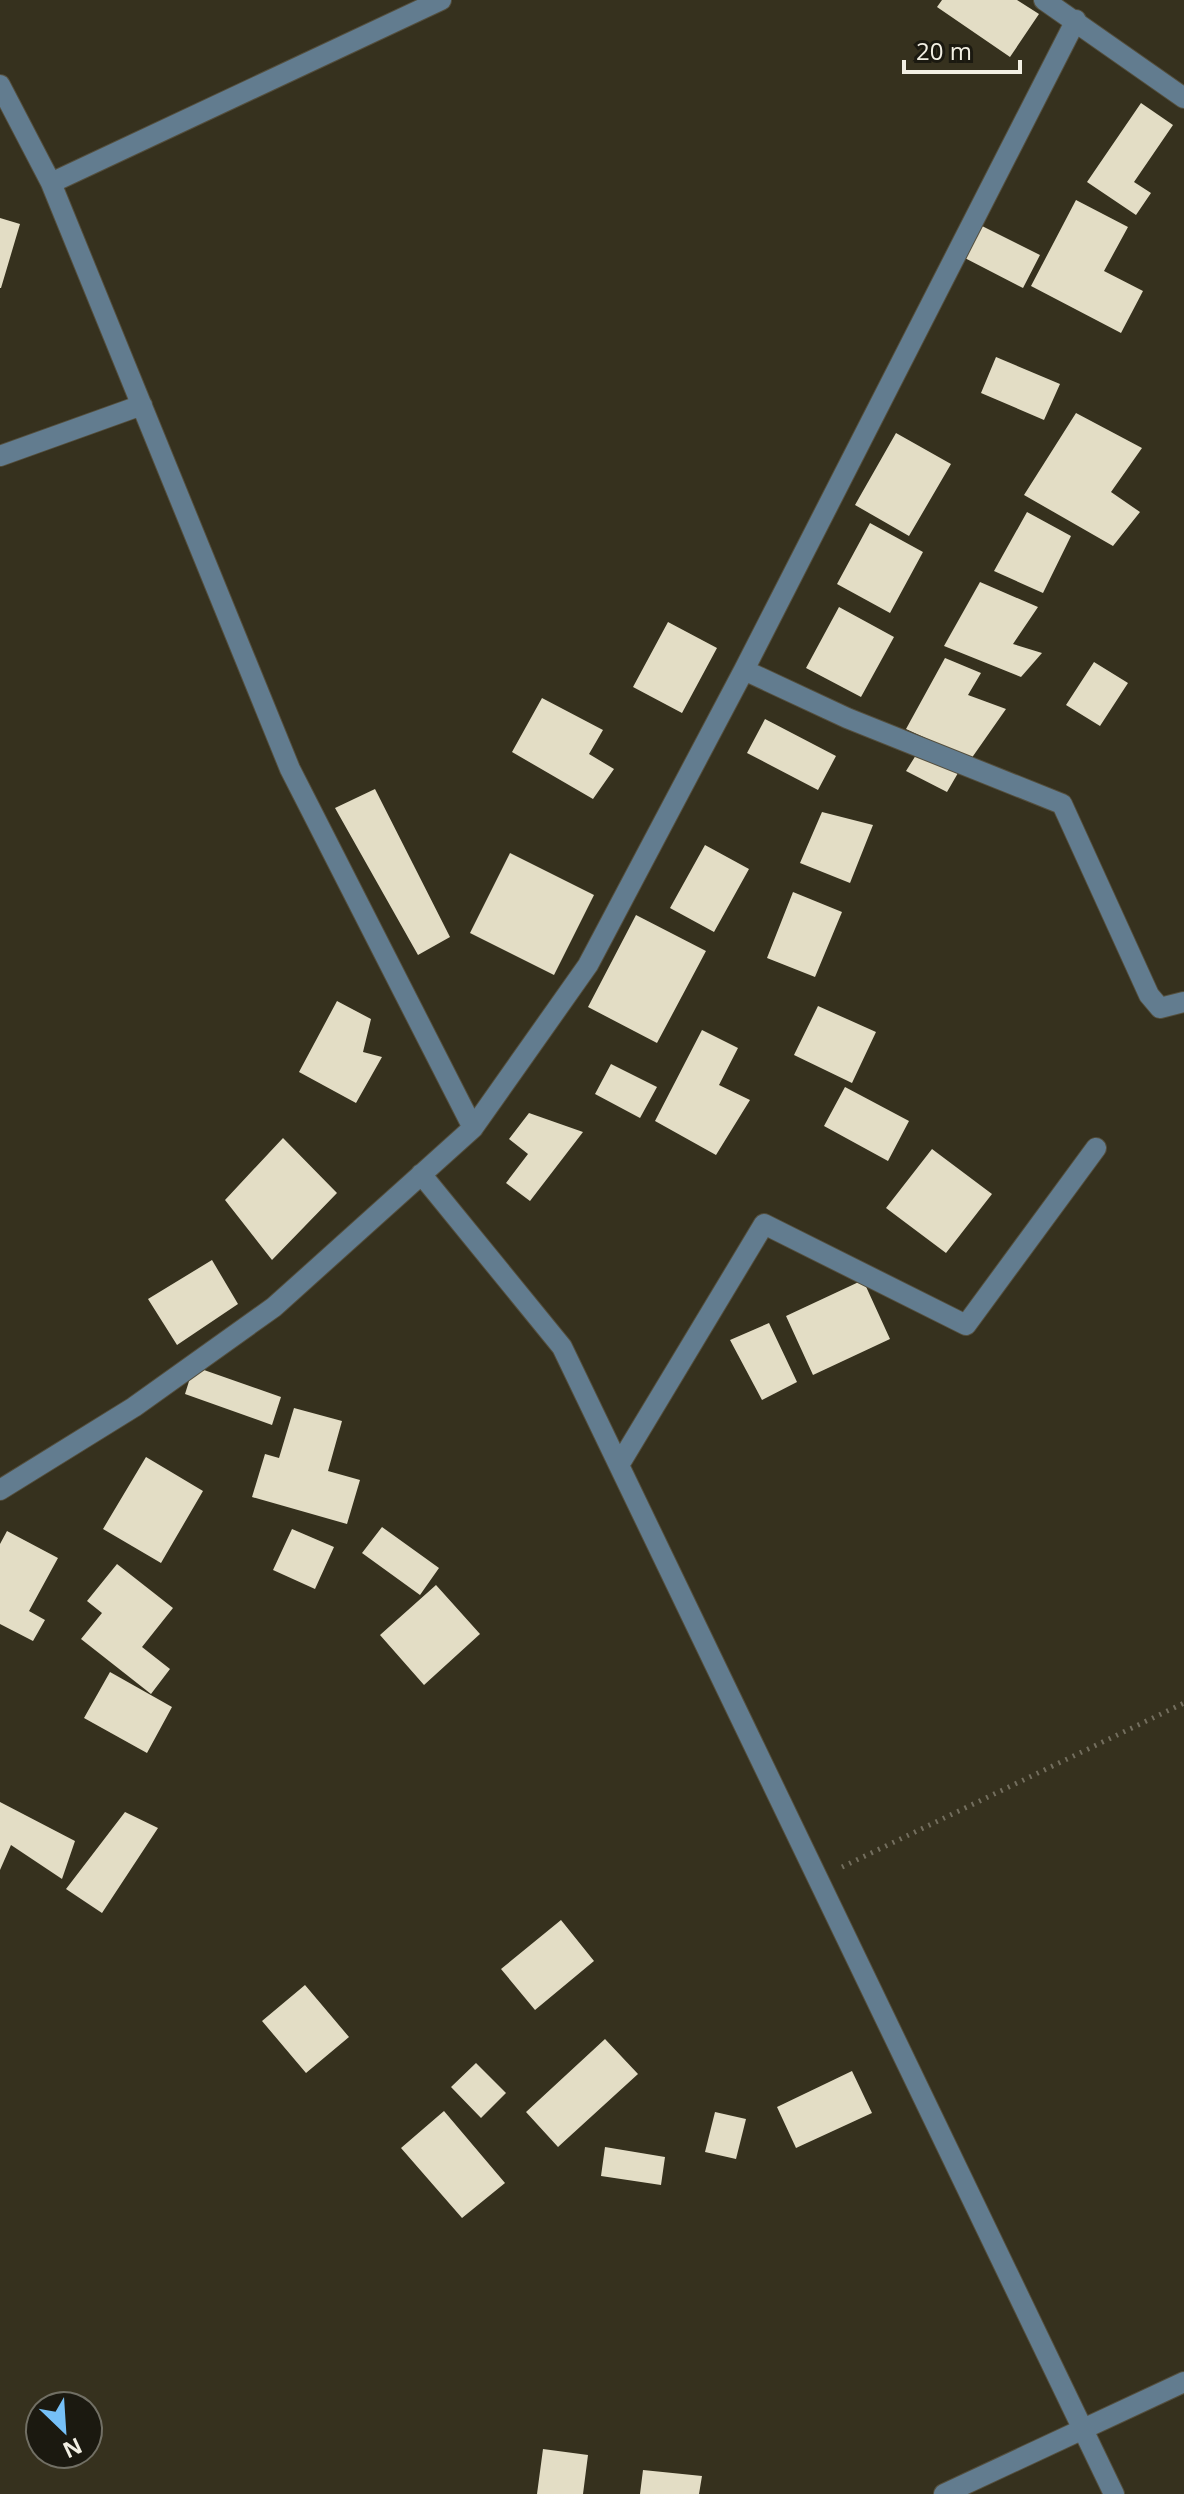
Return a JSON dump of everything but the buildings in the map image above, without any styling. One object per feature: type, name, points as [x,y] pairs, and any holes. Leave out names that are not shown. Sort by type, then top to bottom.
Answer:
[{"type":"street","points":[[51,183],[441,0]]},
{"type":"street","points":[[1044,0],[1184,98]]},
{"type":"street","points":[[0,1490],[134,1407],[274,1307],[473,1128],[588,965],[744,670],[1076,20]]},
{"type":"street","points":[[0,85],[51,183],[290,769],[473,1128]]},
{"type":"street","points":[[0,456],[142,405]]},
{"type":"street","points":[[744,670],[847,718],[1062,804],[1149,995],[1160,1008],[1184,1002]]},
{"type":"street","points":[[619,1465],[764,1224],[966,1325],[1096,1148]]},
{"type":"street","points":[[421,1174],[562,1347],[1114,2494]]},
{"type":"street","points":[[944,2494],[1184,2382]]},
{"type":"path","points":[[832,1872],[1184,1703]]}]
